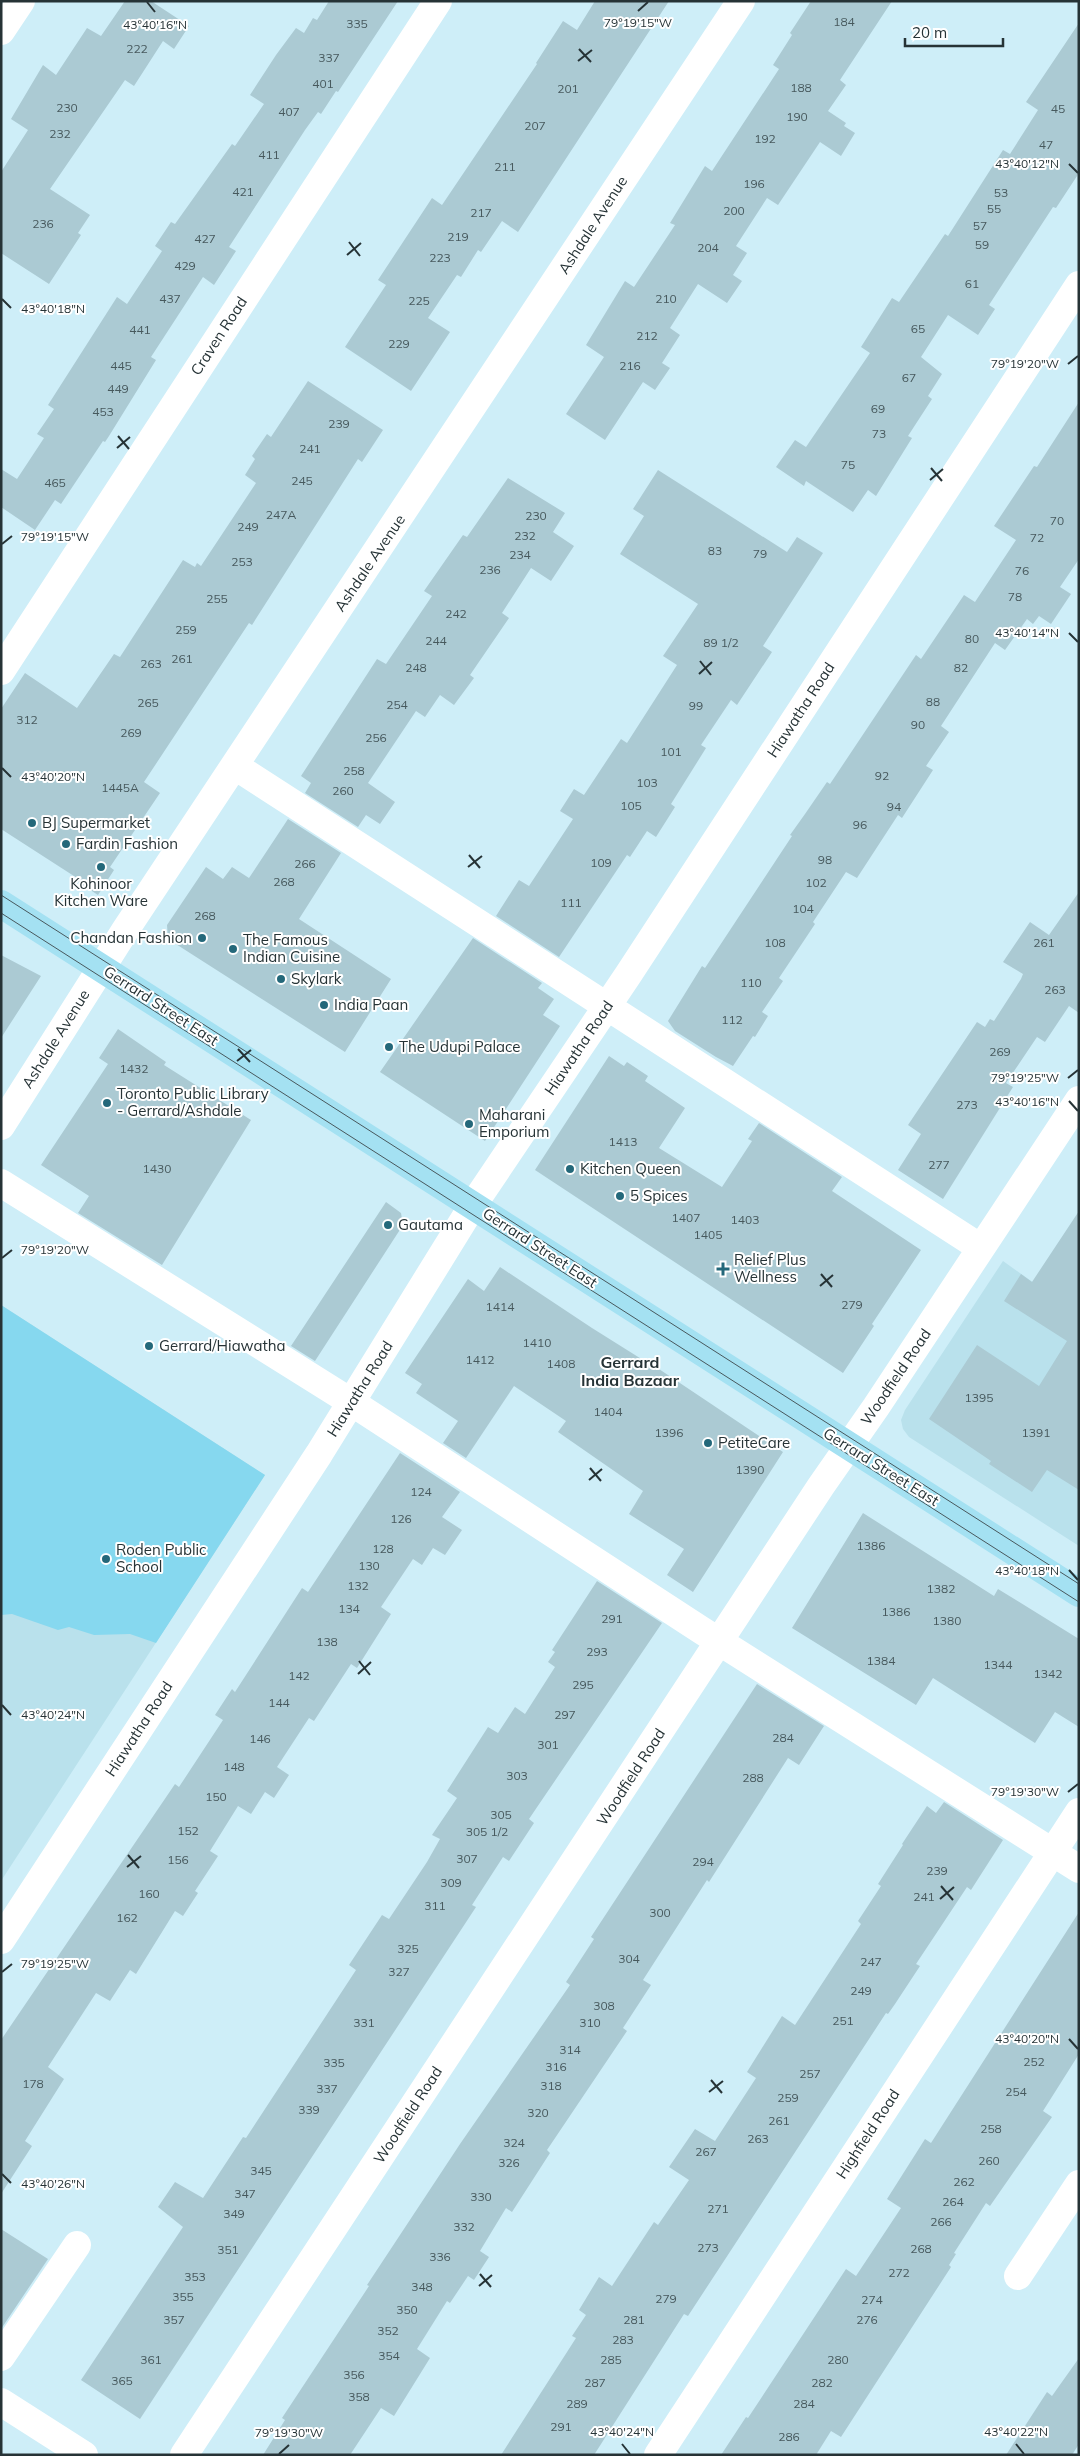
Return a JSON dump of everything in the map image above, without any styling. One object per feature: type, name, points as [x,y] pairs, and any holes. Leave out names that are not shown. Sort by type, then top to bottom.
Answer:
[{"type":"main road","name":"Gerrard Street East","points":[[1,904],[848,1447],[1079,1592]]},
{"type":"street","points":[[1,31],[21,1]]},
{"type":"street","name":"Craven Road","points":[[3,663],[438,1]]},
{"type":"street","name":"Ashdale Avenue","points":[[1,1126],[235,766],[742,1]]},
{"type":"street","name":"Hiawatha Road","points":[[1,1940],[319,1454],[473,1205],[607,1006],[1079,285]]},
{"type":"street","points":[[235,766],[981,1248]]},
{"type":"street","name":"Woodfield Road","points":[[184,2455],[848,1447],[1079,1100]]},
{"type":"street","points":[[1,1183],[351,1402],[720,1641],[1079,1869]]},
{"type":"street","name":"Highfield Road","points":[[658,2455],[1079,1812]]},
{"type":"street","points":[[1018,2276],[1079,2184]]},
{"type":"street","points":[[1,2357],[77,2244]]},
{"type":"street","points":[[1,2402],[84,2455]]},
{"type":"shaded area","points":[[1003,1261],[1079,1315],[1079,1546],[909,1437],[903,1429],[901,1420],[905,1410]]},
{"type":"shaded area","name":"Roden Public School","points":[[1,1305],[265,1475],[1,1881]]},
{"type":"shaded area","name":"Roden Public School","points":[[1,1305],[265,1475],[156,1643],[130,1634],[94,1635],[69,1627],[58,1630],[12,1614],[1,1615]]},
{"type":"building","points":[[125,1],[151,1],[189,26],[174,49],[163,41],[134,86],[125,80],[50,189],[90,215],[78,233],[81,235],[49,284],[1,253],[1,172],[28,130],[11,119],[43,65],[56,75],[87,28],[101,36]]},
{"type":"building","points":[[329,1],[398,1],[338,92],[336,91],[321,114],[318,112],[305,130],[229,247],[236,251],[214,285],[203,277],[151,357],[156,360],[109,436],[105,442],[103,441],[61,504],[55,500],[35,530],[1,507],[1,469],[17,479],[44,438],[37,434],[54,409],[48,405],[117,297],[127,304],[162,251],[155,246],[171,222],[175,224],[232,144],[235,146],[264,104],[250,95],[276,55],[296,28],[304,33],[313,18],[317,20]]},
{"type":"building","points":[[595,1],[669,1],[518,232],[502,221],[481,252],[478,250],[461,277],[457,275],[428,318],[450,332],[411,391],[345,347],[386,285],[378,280],[432,198],[442,205],[537,64],[563,21],[577,30]]},
{"type":"building","points":[[811,1],[892,1],[840,80],[846,85],[828,111],[846,123],[844,126],[855,133],[841,156],[820,142],[778,205],[767,198],[736,246],[747,253],[733,275],[742,281],[727,303],[698,284],[670,328],[680,335],[662,363],[670,368],[655,390],[643,382],[605,440],[566,414],[604,357],[586,345],[625,281],[634,287],[675,225],[670,223],[705,166],[712,171],[779,69],[773,65],[792,35],[790,33]]},
{"type":"building","points":[[1079,23],[1079,173],[1056,208],[1053,207],[989,305],[995,309],[978,335],[948,315],[921,357],[942,374],[928,396],[932,399],[908,436],[912,438],[876,496],[868,490],[853,512],[806,481],[804,486],[776,467],[795,440],[806,447],[870,353],[861,347],[892,298],[899,302],[945,234],[948,236],[1003,150],[1010,154],[1038,110],[1026,102]]},
{"type":"building","points":[[308,381],[383,430],[362,462],[358,459],[252,625],[249,623],[144,782],[160,793],[110,867],[114,870],[98,895],[75,880],[77,878],[1,829],[1,709],[25,673],[77,708],[114,654],[120,657],[183,560],[195,567],[197,563],[201,566],[256,483],[245,475],[255,459],[252,456],[267,434],[271,437]]},
{"type":"building","points":[[1079,402],[1079,559],[1060,587],[1071,594],[1051,624],[1039,616],[1033,624],[1027,619],[1005,650],[995,643],[941,726],[949,732],[926,766],[933,770],[902,818],[898,815],[857,878],[846,872],[813,922],[815,924],[779,978],[783,981],[762,1012],[768,1016],[755,1037],[753,1036],[733,1066],[716,1057],[675,1031],[668,1021],[702,966],[705,968],[792,836],[790,835],[827,782],[830,784],[916,655],[921,659],[964,595],[975,602],[1016,540],[994,526],[1034,466],[1037,467]]},
{"type":"building","points":[[658,470],[787,552],[797,537],[823,553],[763,646],[772,652],[737,705],[731,700],[701,745],[706,748],[671,804],[675,807],[656,837],[647,831],[630,857],[627,855],[559,957],[496,916],[519,880],[529,886],[573,819],[560,811],[574,789],[584,795],[621,739],[627,743],[677,665],[663,656],[698,604],[620,554],[644,516],[633,509]]},
{"type":"building","points":[[508,478],[565,513],[553,532],[574,546],[551,581],[531,568],[502,613],[509,618],[470,675],[474,678],[454,705],[440,695],[425,717],[416,711],[368,783],[395,802],[380,824],[366,815],[358,827],[305,793],[311,783],[301,776],[377,659],[386,664],[432,596],[424,591],[463,535],[467,537]]},
{"type":"building","points":[[288,819],[341,853],[299,919],[391,979],[345,1052],[168,939],[167,925],[206,867],[223,879],[232,867],[249,878]]},
{"type":"building","points":[[1079,892],[1079,1013],[1069,1006],[1045,1042],[1037,1037],[1006,1083],[1013,1087],[943,1199],[898,1170],[921,1134],[908,1125],[977,1022],[985,1027],[990,1019],[994,1021],[1021,979],[1023,974],[1003,962],[1030,922],[1049,935]]},
{"type":"building","points":[[473,938],[542,983],[538,988],[554,999],[543,1015],[560,1026],[485,1141],[380,1072]]},
{"type":"building","points":[[1,955],[41,976],[1,1038]]},
{"type":"building","points":[[118,1029],[166,1062],[164,1065],[251,1120],[162,1265],[78,1213],[89,1196],[41,1165],[108,1064],[99,1058]]},
{"type":"building","points":[[609,1056],[624,1066],[627,1062],[648,1076],[645,1081],[685,1108],[659,1148],[722,1187],[752,1141],[748,1139],[759,1123],[842,1177],[832,1191],[921,1250],[872,1324],[874,1326],[843,1373],[535,1170]]},
{"type":"building","points":[[386,1202],[401,1213],[403,1225],[315,1361],[291,1346]]},
{"type":"building","points":[[1079,1211],[1079,1490],[1047,1470],[1032,1492],[989,1464],[991,1461],[929,1419],[977,1345],[1039,1386],[1067,1341],[1004,1301],[1021,1274],[1032,1282]]},
{"type":"building","points":[[500,1267],[592,1328],[644,1359],[783,1452],[693,1592],[667,1575],[684,1549],[629,1514],[643,1491],[558,1432],[566,1421],[514,1386],[466,1458],[443,1443],[458,1421],[416,1393],[422,1384],[405,1373],[468,1279],[484,1291]]},
{"type":"building","points":[[400,1453],[460,1492],[442,1517],[462,1530],[445,1555],[433,1548],[422,1565],[413,1559],[381,1607],[391,1614],[357,1668],[351,1664],[314,1721],[309,1718],[277,1767],[289,1775],[274,1798],[265,1792],[251,1814],[238,1806],[210,1851],[218,1856],[195,1891],[198,1893],[183,1916],[175,1911],[136,1974],[130,1970],[110,2001],[96,1993],[48,2067],[64,2079],[25,2141],[32,2146],[1,2194],[1,2040],[175,1784],[179,1787],[223,1720],[215,1715],[232,1689],[235,1692],[302,1588],[308,1592]]},
{"type":"building","points":[[863,1513],[994,1596],[998,1589],[1079,1639],[1079,1727],[1055,1712],[1035,1743],[933,1678],[916,1705],[792,1628]]},
{"type":"building","points":[[597,1581],[662,1623],[529,1819],[534,1823],[509,1861],[503,1857],[472,1905],[476,1907],[140,2419],[81,2380],[183,2227],[158,2207],[175,2182],[203,2198],[243,2137],[246,2138],[356,1970],[349,1965],[382,1915],[389,1919],[427,1862],[440,1839],[432,1835],[457,1798],[447,1791],[488,1727],[498,1733],[515,1707],[525,1714],[555,1667],[548,1662],[555,1652],[552,1650]]},
{"type":"building","points":[[757,1684],[824,1726],[799,1765],[788,1758],[709,1882],[707,1880],[643,1980],[651,1985],[623,2028],[627,2031],[547,2150],[550,2153],[512,2212],[506,2208],[480,2251],[489,2257],[474,2280],[468,2276],[450,2303],[447,2301],[417,2349],[430,2358],[394,2416],[381,2408],[350,2455],[263,2455],[285,2420],[282,2418],[369,2286],[367,2285],[460,2144],[570,1985],[566,1982],[594,1939],[591,1937]]},
{"type":"building","points":[[944,1802],[1003,1840],[971,1890],[967,1887],[916,1964],[920,1966],[888,2014],[886,2013],[688,2316],[684,2314],[594,2455],[501,2455],[576,2338],[572,2336],[586,2315],[579,2310],[599,2277],[612,2286],[654,2222],[658,2225],[689,2180],[669,2167],[695,2129],[715,2141],[756,2078],[747,2072],[782,2016],[795,2025],[861,1924],[858,1921],[881,1886],[878,1884],[927,1806],[936,1813]]},
{"type":"building","points":[[1079,1912],[1079,2054],[1043,2111],[1052,2117],[990,2206],[986,2203],[954,2253],[956,2254],[949,2265],[951,2267],[841,2437],[831,2431],[816,2455],[721,2455],[746,2417],[748,2418],[846,2269],[856,2276],[901,2208],[887,2199],[925,2139],[931,2143]]},
{"type":"building","points":[[1,2229],[48,2259],[1,2329]]},
{"type":"building","points":[[1079,2358],[1079,2444],[1072,2455],[1006,2455],[1047,2392],[1052,2396]]},
{"type":"tram line","points":[[1,895],[1079,1584]]},
{"type":"tram line","points":[[1,913],[1079,1602]]},
{"type":"place","name":"BJ Supermarket","points":[[32,823]]},
{"type":"place","name":"Fardin Fashion","points":[[66,844]]},
{"type":"place","name":"Kohinoor Kitchen Ware","points":[[101,867]]},
{"type":"place","name":"Chandan Fashion","points":[[202,938]]},
{"type":"place","name":"The Famous Indian Cuisine","points":[[233,949]]},
{"type":"place","name":"Skylark","points":[[281,979]]},
{"type":"place","name":"India Paan","points":[[324,1005]]},
{"type":"place","name":"The Udupi Palace","points":[[389,1047]]},
{"type":"place","name":"Toronto Public Library - Gerrard/Ashdale","points":[[107,1103]]},
{"type":"place","name":"Maharani Emporium","points":[[469,1124]]},
{"type":"place","name":"Kitchen Queen","points":[[570,1169]]},
{"type":"place","name":"5 Spices","points":[[620,1196]]},
{"type":"place","name":"Gautama","points":[[388,1225]]},
{"type":"place","name":"Relief Plus Wellness","points":[[723,1269]]},
{"type":"place","name":"Gerrard/Hiawatha","points":[[149,1346]]},
{"type":"place","name":"PetiteCare","points":[[708,1443]]},
{"type":"place","name":"Roden Public School","points":[[106,1559]]},
{"type":"district","name":"Gerrard India Bazaar","points":[[630,1371]]}]
